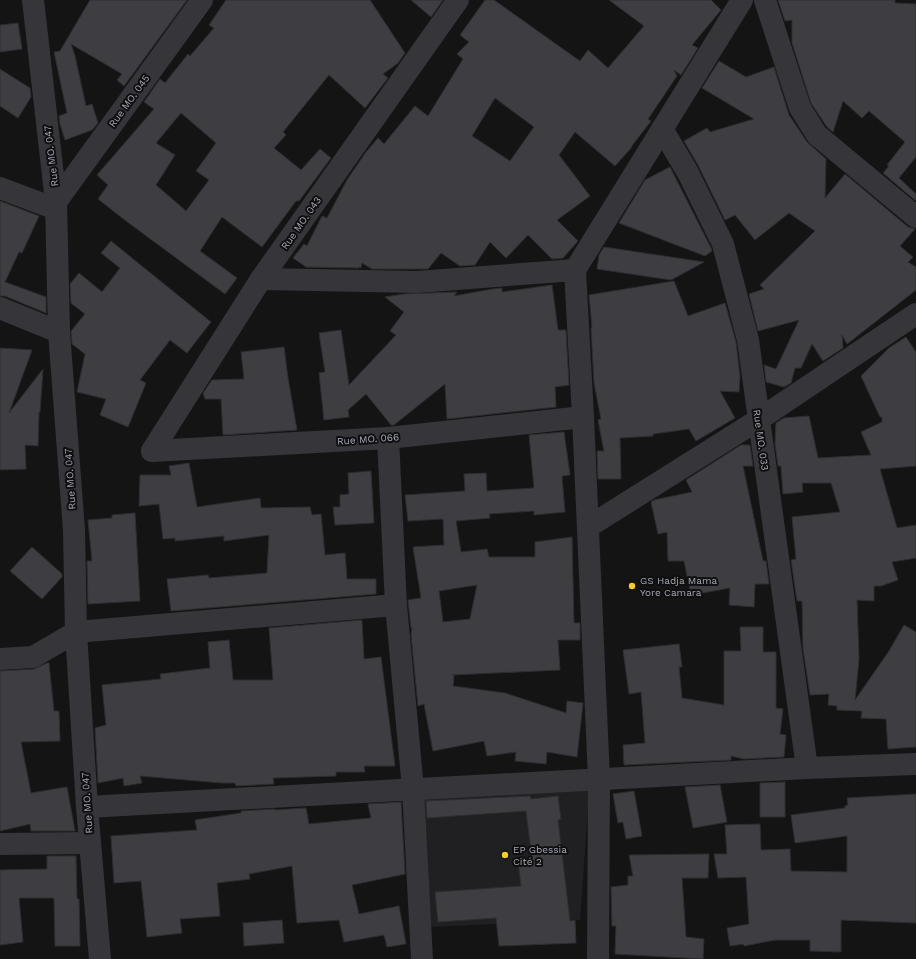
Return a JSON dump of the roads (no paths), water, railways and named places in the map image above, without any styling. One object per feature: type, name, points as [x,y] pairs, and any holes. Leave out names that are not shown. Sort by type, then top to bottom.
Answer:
[{"type":"street","name":"Rue MO. 047","points":[[33,0],[56,205],[59,332],[74,530],[76,632],[87,807],[100,959]]},
{"type":"street","name":"Rue MO. 045","points":[[56,205],[202,0]]},
{"type":"street","name":"Rue MO. 043","points":[[152,451],[261,279],[458,0]]},
{"type":"street","points":[[598,959],[599,779],[584,417],[575,270],[742,0]]},
{"type":"street","points":[[766,0],[800,108],[817,135],[916,217]]},
{"type":"street","name":"Rue MO. 033","points":[[662,129],[687,172],[723,244],[748,340],[807,768]]},
{"type":"street","points":[[0,188],[56,205]]},
{"type":"street","points":[[261,279],[417,282],[575,270]]},
{"type":"street","points":[[0,308],[59,332]]},
{"type":"street","points":[[588,527],[758,420],[916,314]]},
{"type":"street","name":"Rue MO. 066","points":[[152,451],[388,438],[584,417]]},
{"type":"street","points":[[388,438],[396,605],[413,789],[422,959]]},
{"type":"street","points":[[0,659],[34,657],[76,632],[396,605]]},
{"type":"street","points":[[87,807],[807,768],[916,764]]},
{"type":"street","points":[[0,844],[90,843]]},
{"type":"place","name":"GS Hadja Mama Yore Camara","points":[[632,586]]},
{"type":"place","name":"EP Gbessia Cité 2","points":[[505,855]]}]
